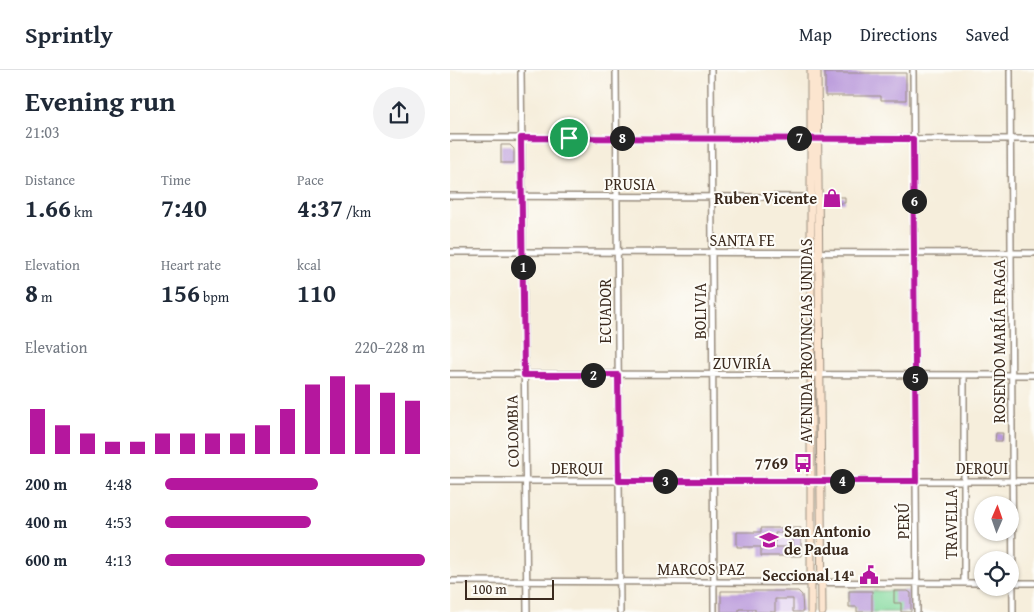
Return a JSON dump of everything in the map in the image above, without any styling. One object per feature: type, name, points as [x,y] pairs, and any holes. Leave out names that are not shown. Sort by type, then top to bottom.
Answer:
[{"type":"main road","name":"AVENIDA PROVINCIAS UNIDAS","points":[[811,70],[814,138],[815,253],[811,375],[811,612]]},
{"type":"main road","name":"AVENIDA PROVINCIAS UNIDAS","points":[[817,70],[811,197],[820,375],[822,612]]},
{"type":"street","name":"COLOMBIA","points":[[520,70],[527,612]]},
{"type":"street","name":"ECUADOR","points":[[616,70],[620,612]]},
{"type":"street","name":"BOLIVIA","points":[[711,70],[714,612]]},
{"type":"street","name":"PERÚ","points":[[913,70],[916,612]]},
{"type":"street","name":"ROSENDO MARÍA FRAGA","points":[[1010,70],[1012,551]]},
{"type":"street","points":[[450,138],[1034,139]]},
{"type":"street","name":"PRUSIA","points":[[450,196],[811,197]]},
{"type":"street","name":"SANTA FE","points":[[450,252],[1034,253]]},
{"type":"street","name":"ZUVIRÍA","points":[[450,374],[1034,376]]},
{"type":"street","name":"TRAVELLA","points":[[964,376],[964,583]]},
{"type":"street","name":"DERQUI","points":[[450,481],[1034,481]]},
{"type":"street","name":"MARCOS PAZ","points":[[450,581],[974,583]]},
{"type":"street","points":[[1019,583],[1034,583]]},
{"type":"street","name":"ROSENDO MARÍA FRAGA","points":[[1012,596],[1013,612]]},
{"type":"shaded area","name":"San Antonio de Padua","points":[[761,528],[801,528],[801,556],[761,556],[761,547],[737,547],[737,532],[761,532]]},
{"type":"shaded area","points":[[749,591],[798,591],[802,595],[803,612],[767,612],[755,604],[755,609],[749,609]]},
{"type":"green space","points":[[849,591],[908,591],[911,593],[911,612],[857,612],[857,607],[849,607]]},
{"type":"building","points":[[825,73],[906,73],[906,100],[881,100],[881,96],[825,96]]},
{"type":"building","points":[[501,145],[510,145],[514,149],[514,163],[501,163]]},
{"type":"building","points":[[828,193],[837,193],[836,197],[845,197],[845,203],[828,203]]},
{"type":"building","points":[[996,433],[1003,433],[1002,441],[995,441]]},
{"type":"building","name":"San Antonio de Padua","points":[[761,528],[801,528],[801,556],[761,556],[761,547],[737,547],[737,532],[761,532]],"holes":[[[775,533],[793,533],[793,547],[775,547]]]},
{"type":"building","points":[[721,591],[798,591],[802,595],[803,612],[793,612],[793,599],[775,599],[775,612],[755,612],[755,609],[739,609],[739,612],[721,612]]},
{"type":"building","points":[[849,591],[872,591],[872,612],[857,612],[857,607],[849,607]]},
{"type":"building","points":[[894,591],[908,591],[911,593],[911,612],[901,612],[901,603],[894,603]]},
{"type":"place","name":"Ruben Vicente","points":[[832,198]]},
{"type":"place","name":"7769","points":[[803,463]]},
{"type":"place","name":"San Antonio de Padua","points":[[769,540]]},
{"type":"place","name":"Seccional 14ª","points":[[869,575]]},
{"type":"route","points":[[521,138],[569,138],[913,139],[916,481],[619,481],[618,375],[524,375],[521,138]]}]
